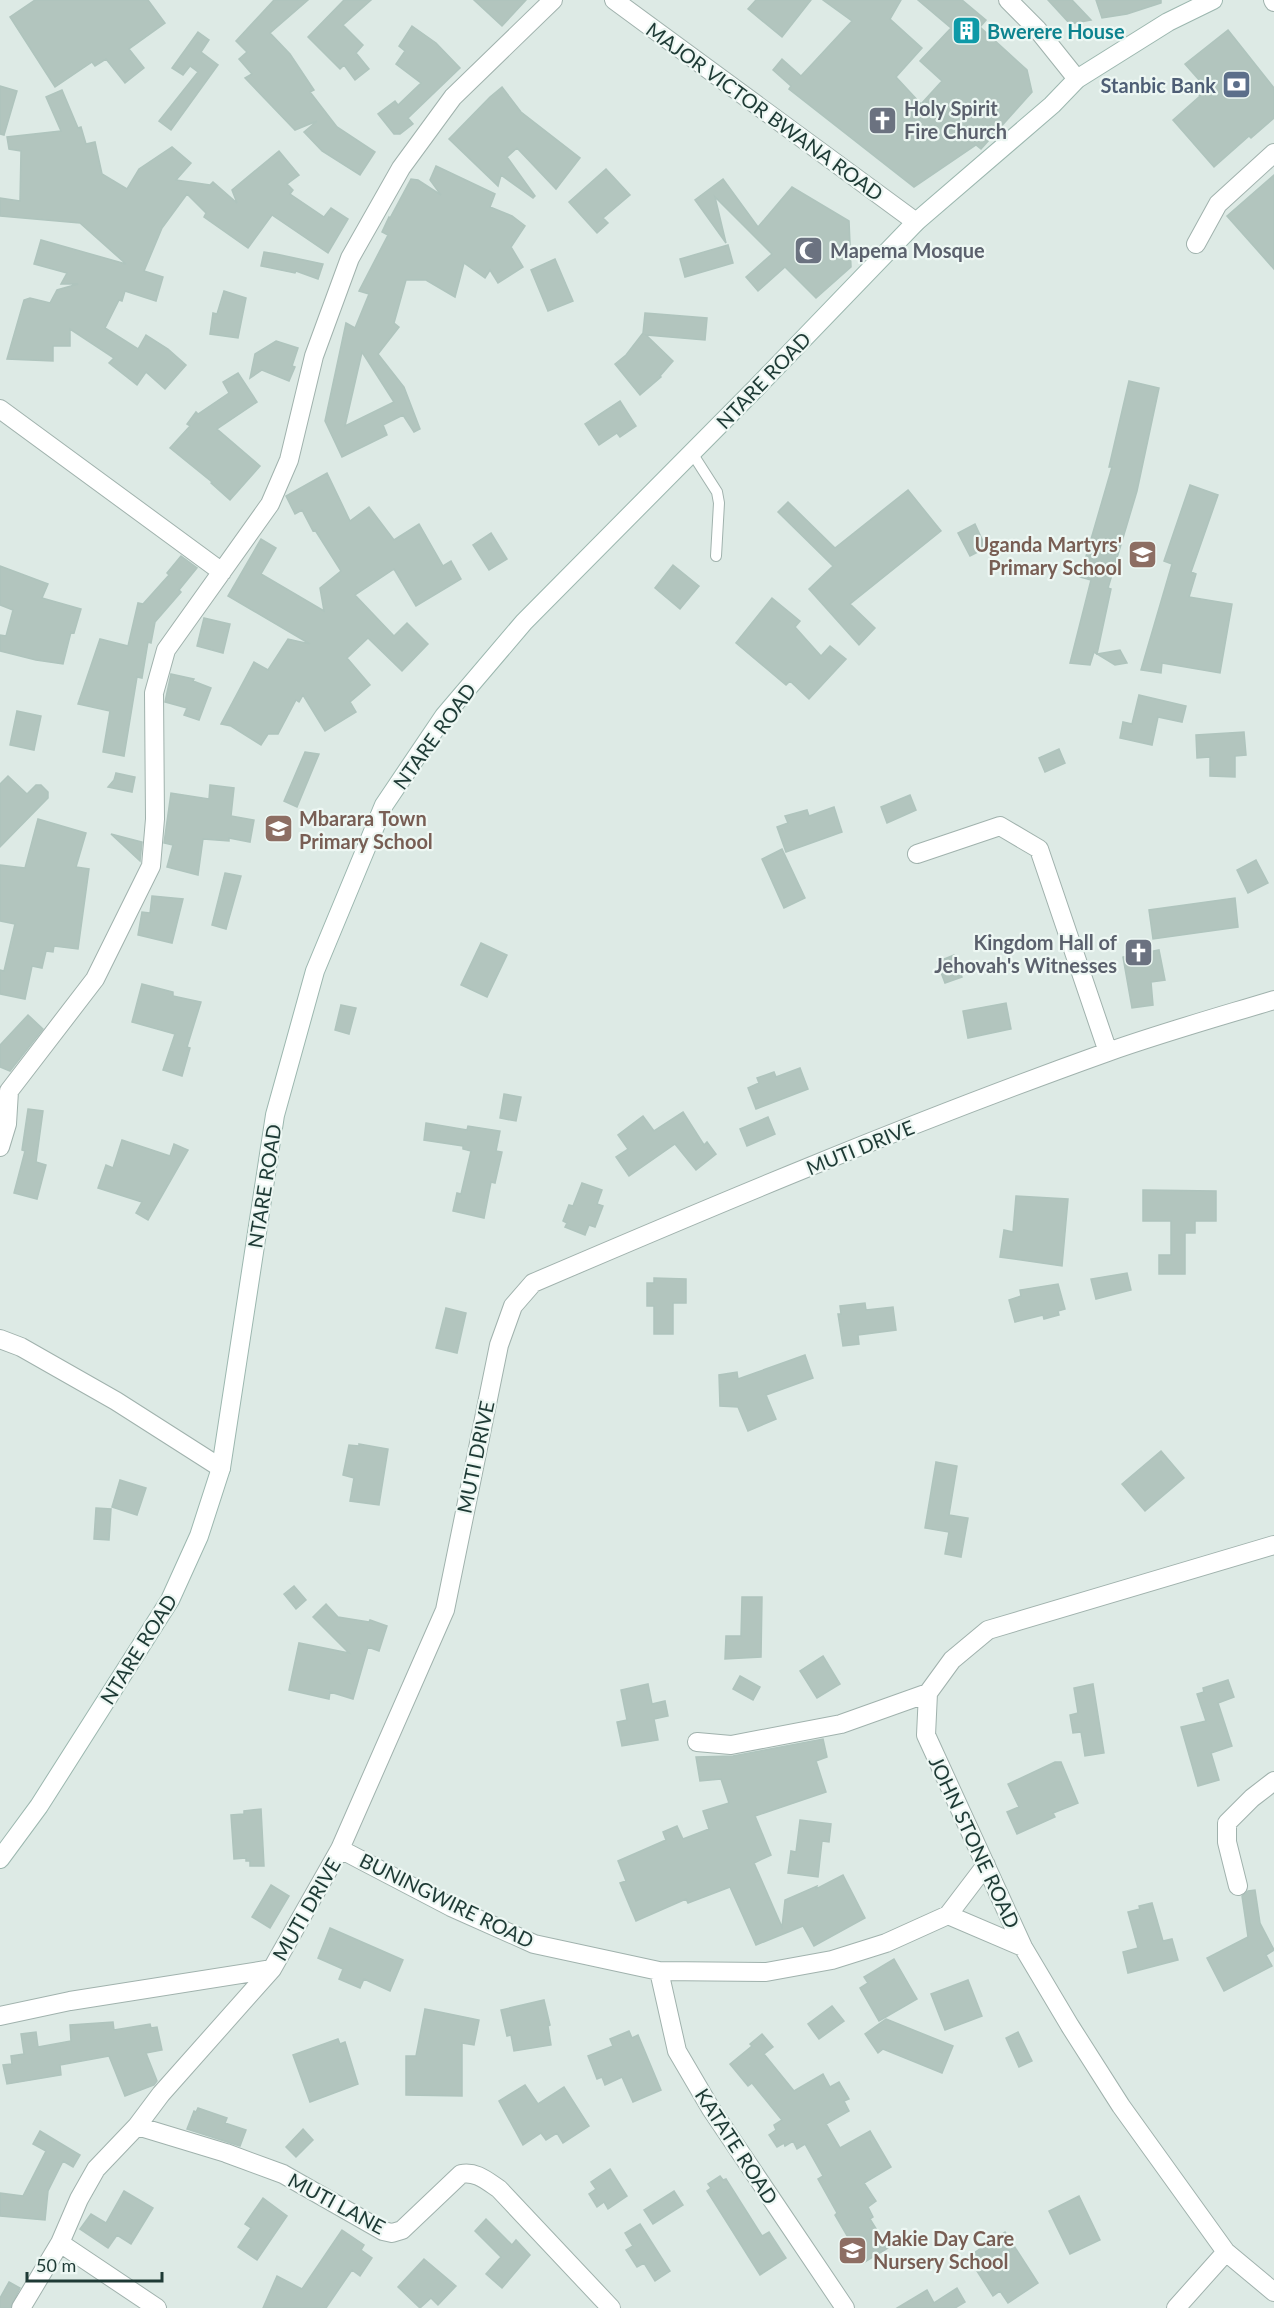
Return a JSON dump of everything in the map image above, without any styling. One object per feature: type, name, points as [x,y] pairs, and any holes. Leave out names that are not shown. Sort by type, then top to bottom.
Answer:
[{"type":"street","points":[[0,1147],[7,1124],[4,1089],[96,979],[151,866],[154,819],[154,693],[166,650],[270,504],[289,460],[314,356],[350,258],[401,168],[453,98],[553,0]]},
{"type":"street","name":"MAJOR VICTOR BWANA ROAD","points":[[614,0],[916,222]]},
{"type":"street","points":[[1008,0],[1037,29],[1077,79]]},
{"type":"street","name":"NTARE ROAD","points":[[0,1859],[39,1806],[170,1600],[199,1536],[221,1468],[275,1115],[315,971],[384,805],[444,716],[524,622],[916,222],[1052,105],[1077,79],[1168,22],[1213,0]]},
{"type":"street","points":[[1196,244],[1218,204],[1274,153]]},
{"type":"street","points":[[0,410],[222,572]]},
{"type":"street","points":[[917,854],[1000,826],[1039,849],[1108,1052]]},
{"type":"street","name":"MUTI DRIVE","points":[[21,2308],[60,2243],[79,2199],[96,2169],[137,2126],[161,2094],[272,1969],[340,1849],[445,1610],[499,1345],[513,1306],[533,1283],[740,1195],[995,1093],[1108,1052],[1274,1000]]},
{"type":"street","points":[[0,1339],[21,1347],[116,1401],[221,1468]]},
{"type":"street","points":[[697,1742],[731,1745],[841,1724],[928,1693],[952,1660],[988,1630],[1274,1545]]},
{"type":"street","name":"JOHN STONE ROAD","points":[[928,1693],[926,1735],[1023,1947],[1121,2106],[1226,2252],[1274,2292]]},
{"type":"street","points":[[1238,1886],[1227,1842],[1227,1823],[1252,1798],[1274,1781]]},
{"type":"street","name":"BUNINGWIRE ROAD","points":[[340,1849],[451,1907],[534,1944],[659,1971],[766,1972],[832,1960],[886,1943],[948,1915],[986,1865]]},
{"type":"street","points":[[948,1915],[1023,1947]]},
{"type":"street","points":[[0,2016],[70,2001],[272,1969]]},
{"type":"street","name":"KATATE ROAD","points":[[659,1971],[678,2051],[711,2109],[845,2308]]},
{"type":"street","name":"MUTI LANE","points":[[137,2126],[226,2153],[283,2174],[383,2231],[392,2233],[402,2230],[461,2174],[478,2175],[499,2189],[611,2308]]},
{"type":"street","points":[[60,2243],[157,2308]]},
{"type":"street","points":[[1176,2308],[1226,2252]]},
{"type":"lane","points":[[692,453],[717,492],[719,503],[716,556]]},
{"type":"building","points":[[35,0],[148,0],[165,23],[129,49],[144,68],[125,83],[106,59],[95,66],[92,62],[55,87],[10,17]]},
{"type":"building","points":[[274,0],[308,0],[270,33],[290,54],[314,90],[310,92],[337,127],[375,152],[360,175],[322,151],[304,132],[317,121],[295,130],[245,78],[252,74],[239,59],[247,52],[236,41]]},
{"type":"building","points":[[344,0],[371,0],[343,25],[363,45],[356,53],[369,69],[355,80],[344,65],[340,69],[308,37]]},
{"type":"building","points":[[474,0],[526,0],[502,26]]},
{"type":"building","points":[[756,0],[811,0],[782,37],[748,9]]},
{"type":"building","points":[[823,0],[901,0],[890,19],[922,48],[896,77],[921,104],[942,81],[920,61],[951,28],[918,0],[962,0],[986,20],[980,27],[1027,70],[1032,92],[981,149],[976,145],[914,187],[789,89],[791,86],[773,70],[782,59],[801,76],[852,21]]},
{"type":"building","points":[[1048,0],[1072,0],[1091,20],[1070,24]]},
{"type":"building","points":[[1096,0],[1161,0],[1161,3],[1127,14],[1102,18]]},
{"type":"building","points":[[412,26],[436,43],[460,68],[408,118],[413,124],[400,134],[394,134],[378,114],[395,101],[398,105],[421,83],[396,64],[405,51],[399,46]]},
{"type":"building","points":[[1228,30],[1274,88],[1274,118],[1251,138],[1249,136],[1214,167],[1173,120],[1200,96],[1193,87],[1200,81],[1185,64]]},
{"type":"building","points":[[198,32],[209,40],[201,52],[218,65],[171,130],[159,121],[198,72],[190,66],[183,75],[172,68]]},
{"type":"building","points":[[0,86],[17,91],[4,135],[0,134]]},
{"type":"building","points":[[502,87],[521,112],[580,158],[556,189],[517,148],[507,157],[535,196],[533,198],[501,175],[498,186],[449,139]]},
{"type":"building","points":[[62,90],[78,128],[81,127],[86,144],[95,142],[102,174],[127,189],[139,169],[172,147],[191,163],[176,180],[210,185],[213,182],[237,203],[232,190],[279,151],[299,175],[287,184],[293,190],[290,194],[324,217],[331,208],[348,219],[328,253],[272,215],[248,248],[204,217],[206,213],[187,194],[162,228],[144,271],[163,277],[156,301],[125,291],[122,301],[119,300],[105,328],[138,349],[146,335],[168,349],[186,365],[165,389],[146,372],[137,385],[109,363],[114,358],[70,329],[70,346],[53,346],[53,361],[7,359],[24,300],[30,298],[50,303],[57,290],[78,284],[61,284],[67,273],[34,264],[41,240],[126,264],[80,223],[0,216],[0,198],[20,201],[21,151],[9,149],[7,137],[61,131],[46,97]]},
{"type":"building","points":[[436,166],[495,194],[490,207],[512,216],[525,226],[511,247],[523,267],[498,283],[490,270],[485,278],[464,263],[455,297],[426,280],[406,280],[394,323],[399,327],[378,354],[404,387],[420,429],[414,432],[403,415],[383,425],[387,435],[342,457],[325,421],[346,323],[355,328],[369,294],[359,291],[388,235],[382,232],[411,179],[418,180],[441,195],[430,180]],"holes":[[[362,352],[394,402],[345,426]]]},
{"type":"building","points":[[606,169],[630,195],[603,218],[608,223],[597,233],[569,202]]},
{"type":"building","points":[[1274,175],[1274,269],[1227,216]]},
{"type":"building","name":"Mapema Mosque","points":[[723,179],[758,227],[792,187],[849,221],[851,267],[816,298],[785,267],[758,291],[746,277],[772,254],[715,197],[726,243],[695,200]]},
{"type":"building","points":[[728,245],[733,263],[685,277],[680,259]]},
{"type":"building","points":[[264,252],[323,264],[318,279],[296,271],[295,273],[261,266]]},
{"type":"building","points":[[555,259],[573,301],[548,311],[531,270]]},
{"type":"building","points":[[224,291],[246,298],[238,338],[210,334],[213,313],[217,314]]},
{"type":"building","points":[[645,313],[707,318],[705,340],[646,335],[673,361],[661,377],[640,395],[615,364],[626,355],[643,333]]},
{"type":"building","points":[[276,341],[298,348],[292,366],[295,367],[289,381],[262,370],[250,378],[255,354]]},
{"type":"building","points":[[238,373],[257,402],[217,429],[260,466],[230,500],[212,482],[170,448],[190,426],[187,424],[196,412],[198,414],[229,393],[223,382]]},
{"type":"building","points":[[1129,381],[1159,388],[1137,491],[1108,588],[1111,589],[1097,654],[1094,652],[1090,665],[1070,663],[1091,580],[1080,577],[1112,467],[1109,467]]},
{"type":"building","points":[[620,401],[636,426],[620,437],[617,433],[599,445],[585,424]]},
{"type":"building","points":[[327,473],[350,521],[369,507],[394,540],[419,524],[443,566],[451,561],[461,579],[416,606],[394,569],[355,595],[394,636],[407,623],[428,644],[402,671],[368,638],[347,658],[370,685],[350,702],[356,712],[325,731],[303,695],[299,702],[296,700],[278,734],[268,734],[261,745],[231,726],[221,724],[254,662],[268,670],[288,639],[310,644],[228,596],[261,539],[276,548],[261,574],[324,611],[320,588],[341,571],[315,530],[313,531],[302,510],[295,514],[286,496]]},
{"type":"building","points":[[1190,485],[1218,495],[1191,572],[1196,574],[1189,597],[1232,604],[1220,673],[1162,663],[1161,673],[1141,670],[1172,564],[1164,561]]},
{"type":"building","points":[[908,490],[941,531],[850,604],[875,628],[859,645],[809,589],[833,566],[778,512],[788,502],[835,548]]},
{"type":"building","points":[[975,524],[986,548],[970,556],[958,533]]},
{"type":"building","points":[[491,533],[507,559],[489,570],[473,545]]},
{"type":"building","points":[[181,556],[197,568],[179,590],[181,592],[155,622],[151,643],[148,642],[142,678],[137,677],[124,756],[103,752],[110,711],[78,704],[100,639],[128,646],[138,603],[143,604],[169,575],[167,573]]},
{"type":"building","points":[[673,565],[699,586],[680,609],[655,588]]},
{"type":"building","points":[[0,566],[48,584],[42,598],[81,609],[74,633],[71,632],[63,664],[0,651],[0,635],[6,636],[13,610],[0,605]]},
{"type":"building","points":[[772,598],[800,621],[795,627],[821,656],[830,646],[846,659],[809,699],[790,681],[786,685],[736,643]]},
{"type":"building","points":[[204,618],[230,624],[223,653],[197,646]]},
{"type":"building","points":[[1120,650],[1127,663],[1115,665],[1097,654]]},
{"type":"building","points":[[171,674],[194,679],[193,681],[211,688],[199,720],[184,715],[187,708],[165,702]]},
{"type":"building","points":[[1139,695],[1186,706],[1182,722],[1158,717],[1152,745],[1120,738],[1123,722],[1132,724]]},
{"type":"building","points":[[17,711],[41,716],[34,750],[10,745]]},
{"type":"building","points":[[1244,732],[1246,755],[1235,756],[1235,777],[1210,776],[1210,757],[1197,758],[1196,735]]},
{"type":"building","points":[[1059,749],[1065,763],[1045,772],[1039,758]]},
{"type":"building","points":[[305,752],[319,754],[297,807],[284,801]]},
{"type":"building","points":[[116,773],[135,777],[132,792],[108,787]]},
{"type":"building","points":[[8,776],[27,794],[36,785],[41,785],[48,792],[48,798],[0,847],[0,784]]},
{"type":"building","points":[[210,785],[234,788],[231,816],[254,820],[250,842],[229,838],[229,841],[203,839],[198,875],[167,867],[173,845],[164,843],[171,793],[209,799]]},
{"type":"building","points":[[910,795],[916,810],[887,823],[881,807]]},
{"type":"building","points":[[834,807],[842,832],[786,852],[777,827],[788,823],[785,816],[807,810],[809,816]]},
{"type":"building","points":[[38,819],[86,833],[76,867],[89,869],[78,949],[54,946],[53,952],[46,951],[42,968],[32,966],[25,999],[0,994],[0,970],[4,971],[15,924],[0,921],[0,865],[25,868]]},
{"type":"building","points":[[111,834],[142,842],[140,861]]},
{"type":"building","points":[[782,849],[805,898],[784,908],[762,859]]},
{"type":"building","points":[[1256,860],[1268,883],[1248,893],[1237,870]]},
{"type":"building","points":[[225,873],[241,876],[226,929],[212,925]]},
{"type":"building","points":[[152,896],[183,899],[172,943],[138,935],[142,912],[150,913]]},
{"type":"building","points":[[1235,898],[1238,927],[1153,939],[1149,910]]},
{"type":"building","points":[[481,943],[507,955],[487,997],[461,985]]},
{"type":"building","points":[[1159,950],[1165,980],[1151,982],[1153,1005],[1132,1008],[1123,957]]},
{"type":"building","points":[[954,955],[962,977],[945,983],[937,962]]},
{"type":"building","points":[[142,984],[173,992],[173,996],[201,1002],[187,1047],[190,1048],[182,1076],[163,1070],[175,1034],[132,1022]]},
{"type":"building","points":[[1006,1003],[1011,1029],[968,1038],[963,1011]]},
{"type":"building","points":[[341,1005],[356,1008],[349,1034],[335,1030]]},
{"type":"building","points":[[28,1015],[43,1029],[10,1071],[0,1067],[0,1045]]},
{"type":"building","points":[[800,1068],[808,1089],[756,1109],[748,1088],[759,1083],[757,1078],[774,1072],[776,1077]]},
{"type":"building","points":[[504,1094],[521,1097],[516,1121],[500,1118]]},
{"type":"building","points":[[28,1109],[43,1111],[36,1162],[46,1165],[37,1199],[14,1193],[25,1151],[22,1150]]},
{"type":"building","points":[[683,1112],[704,1145],[707,1142],[716,1154],[696,1170],[675,1144],[629,1176],[616,1157],[628,1149],[618,1135],[643,1116],[654,1131]]},
{"type":"building","points":[[768,1117],[775,1134],[747,1146],[740,1129]]},
{"type":"building","points":[[426,1123],[467,1130],[468,1126],[500,1131],[496,1151],[502,1152],[495,1183],[491,1182],[484,1218],[453,1211],[457,1193],[461,1194],[471,1151],[463,1149],[463,1146],[424,1140]]},
{"type":"building","points":[[122,1140],[170,1156],[174,1144],[188,1150],[148,1220],[136,1213],[142,1202],[98,1188],[106,1165],[113,1168]]},
{"type":"building","points":[[582,1183],[602,1190],[597,1204],[603,1206],[595,1227],[589,1225],[585,1235],[565,1227],[567,1223],[563,1221],[569,1205],[573,1206]]},
{"type":"building","points":[[1143,1190],[1216,1191],[1216,1221],[1195,1221],[1195,1233],[1185,1233],[1185,1274],[1159,1274],[1159,1255],[1171,1255],[1171,1221],[1143,1221]]},
{"type":"building","points":[[1016,1196],[1068,1199],[1062,1266],[1000,1257],[1004,1230],[1013,1232]]},
{"type":"building","points":[[1127,1273],[1131,1290],[1096,1299],[1091,1279]]},
{"type":"building","points":[[654,1278],[686,1279],[686,1303],[673,1303],[673,1334],[654,1334],[654,1306],[647,1306],[647,1283],[654,1283]]},
{"type":"building","points":[[1058,1284],[1065,1309],[1058,1311],[1059,1315],[1044,1319],[1043,1315],[1015,1322],[1009,1300],[1021,1296],[1020,1290]]},
{"type":"building","points":[[865,1303],[866,1310],[893,1307],[896,1330],[858,1335],[859,1344],[843,1346],[838,1314],[841,1314],[840,1306]]},
{"type":"building","points":[[446,1308],[466,1313],[457,1353],[436,1348]]},
{"type":"building","points":[[805,1355],[813,1378],[766,1395],[776,1419],[748,1431],[738,1407],[720,1406],[719,1375],[737,1372],[738,1379]]},
{"type":"building","points":[[359,1444],[388,1449],[379,1505],[350,1501],[354,1478],[343,1475],[349,1445],[359,1446]]},
{"type":"building","points":[[1161,1451],[1184,1478],[1145,1511],[1122,1484]]},
{"type":"building","points":[[936,1462],[957,1466],[949,1515],[968,1518],[961,1557],[945,1554],[949,1532],[925,1528]]},
{"type":"building","points":[[120,1480],[146,1488],[137,1515],[112,1507]]},
{"type":"building","points":[[96,1508],[111,1509],[109,1540],[94,1539]]},
{"type":"building","points":[[294,1586],[306,1600],[296,1609],[284,1594]]},
{"type":"building","points":[[742,1597],[762,1597],[761,1657],[725,1659],[726,1636],[741,1636]]},
{"type":"building","points":[[326,1604],[338,1617],[369,1622],[370,1620],[387,1626],[379,1651],[368,1647],[353,1699],[330,1692],[329,1699],[289,1690],[299,1643],[349,1653],[313,1617]]},
{"type":"building","points":[[823,1656],[840,1684],[817,1698],[800,1671]]},
{"type":"building","points":[[740,1676],[760,1687],[753,1700],[733,1689]]},
{"type":"building","points":[[1228,1680],[1234,1697],[1218,1703],[1232,1746],[1211,1753],[1219,1780],[1198,1786],[1181,1727],[1206,1721],[1197,1694],[1204,1692],[1203,1688]]},
{"type":"building","points":[[648,1684],[652,1704],[665,1701],[668,1716],[654,1719],[658,1740],[622,1746],[617,1722],[627,1720],[621,1690]]},
{"type":"building","points":[[1093,1684],[1104,1753],[1085,1756],[1081,1732],[1073,1733],[1070,1715],[1078,1713],[1074,1688]]},
{"type":"building","points":[[823,1739],[827,1757],[816,1761],[826,1792],[755,1816],[771,1855],[754,1863],[782,1927],[785,1900],[817,1886],[816,1889],[843,1875],[865,1918],[814,1946],[803,1926],[756,1945],[730,1887],[688,1903],[686,1899],[636,1921],[620,1883],[626,1881],[618,1861],[666,1840],[663,1832],[677,1826],[683,1839],[709,1829],[703,1811],[729,1803],[721,1779],[700,1781],[696,1757],[733,1756]]},
{"type":"building","points":[[1055,1762],[1061,1762],[1078,1803],[1053,1813],[1055,1817],[1017,1834],[1007,1812],[1019,1807],[1008,1784]]},
{"type":"building","points":[[261,1809],[264,1866],[250,1866],[250,1861],[246,1861],[246,1858],[234,1859],[231,1815]]},
{"type":"building","points":[[800,1820],[831,1824],[829,1842],[822,1841],[818,1877],[788,1873],[791,1851],[796,1852]]},
{"type":"building","points":[[271,1885],[289,1896],[270,1928],[252,1917]]},
{"type":"building","points":[[1255,1890],[1260,1923],[1274,1950],[1266,1955],[1272,1966],[1224,1991],[1207,1958],[1248,1937],[1242,1896],[1248,1891]]},
{"type":"building","points":[[1152,1903],[1163,1941],[1172,1939],[1178,1960],[1128,1973],[1123,1952],[1138,1948],[1128,1912]]},
{"type":"building","points":[[330,1928],[403,1960],[390,1991],[364,1979],[360,1988],[339,1979],[343,1969],[318,1958]]},
{"type":"building","points":[[894,1959],[917,1999],[879,2021],[860,1988],[868,1983],[864,1977]]},
{"type":"building","points":[[968,1980],[982,2016],[945,2030],[931,1994]]},
{"type":"building","points":[[544,2000],[550,2025],[548,2026],[551,2045],[514,2051],[511,2035],[507,2036],[501,2010]]},
{"type":"building","points":[[832,2006],[844,2021],[819,2039],[808,2024]]},
{"type":"building","points":[[425,2009],[479,2020],[474,2045],[462,2043],[462,2096],[406,2095],[406,2056],[416,2056]]},
{"type":"building","points":[[886,2019],[953,2046],[942,2073],[883,2049],[878,2053],[865,2034]]},
{"type":"building","points":[[113,2022],[114,2030],[150,2024],[151,2028],[157,2027],[162,2050],[146,2053],[157,2081],[154,2085],[125,2096],[109,2056],[60,2065],[61,2075],[7,2084],[3,2065],[12,2064],[11,2056],[24,2054],[21,2034],[36,2032],[38,2047],[71,2041],[70,2025]]},
{"type":"building","points":[[629,2031],[632,2038],[638,2035],[661,2090],[633,2102],[622,2077],[605,2085],[602,2077],[597,2079],[588,2056],[613,2046],[610,2039]]},
{"type":"building","points":[[1018,2032],[1032,2061],[1019,2067],[1006,2038]]},
{"type":"building","points":[[762,2034],[773,2047],[764,2054],[794,2091],[823,2074],[830,2087],[839,2082],[849,2099],[844,2101],[849,2111],[826,2124],[840,2148],[870,2131],[891,2167],[864,2183],[876,2201],[868,2207],[873,2217],[870,2219],[888,2248],[863,2263],[835,2215],[837,2213],[818,2179],[823,2176],[805,2144],[797,2149],[793,2141],[785,2146],[784,2143],[777,2147],[769,2135],[776,2130],[774,2125],[782,2120],[752,2083],[748,2086],[730,2064],[752,2046],[750,2044]]},
{"type":"building","points":[[338,2039],[340,2044],[345,2042],[358,2084],[310,2102],[293,2055]]},
{"type":"building","points":[[525,2085],[538,2104],[564,2087],[589,2126],[563,2143],[557,2133],[546,2140],[541,2133],[523,2145],[499,2101]]},
{"type":"building","points":[[198,2108],[227,2118],[225,2123],[246,2130],[240,2146],[187,2129],[194,2111],[196,2112]]},
{"type":"building","points":[[303,2129],[313,2140],[296,2157],[286,2147]]},
{"type":"building","points":[[40,2131],[80,2155],[73,2167],[63,2161],[48,2191],[45,2220],[0,2216],[0,2193],[23,2196],[46,2151],[33,2144]]},
{"type":"building","points":[[610,2169],[627,2196],[608,2209],[604,2202],[597,2207],[589,2194],[596,2189],[591,2182]]},
{"type":"building","points":[[720,2176],[723,2180],[726,2179],[762,2236],[769,2232],[786,2258],[760,2275],[707,2191],[711,2188],[708,2184]]},
{"type":"building","points":[[124,2191],[153,2208],[131,2244],[117,2235],[108,2248],[80,2229],[91,2214],[106,2223]]},
{"type":"building","points":[[674,2191],[683,2205],[653,2224],[644,2210]]},
{"type":"building","points":[[1079,2196],[1100,2240],[1070,2254],[1049,2211]]},
{"type":"building","points":[[263,2198],[287,2216],[257,2260],[238,2247],[251,2228],[245,2224]]},
{"type":"building","points":[[486,2219],[512,2245],[516,2240],[530,2255],[502,2288],[486,2274],[501,2257],[475,2231]]},
{"type":"building","points":[[640,2224],[670,2271],[655,2281],[644,2263],[637,2267],[626,2250],[633,2246],[625,2233]]},
{"type":"building","points":[[342,2230],[364,2245],[361,2250],[372,2258],[360,2276],[352,2270],[326,2308],[263,2308],[277,2276],[302,2289]]},
{"type":"building","points":[[1005,2232],[1038,2283],[1008,2303],[1000,2291],[993,2296],[975,2268],[981,2264],[974,2253]]},
{"type":"building","points":[[424,2259],[456,2286],[438,2305],[431,2298],[420,2308],[398,2287]]},
{"type":"building","points":[[9,2282],[20,2288],[10,2308],[0,2308],[0,2298]]},
{"type":"building","points":[[957,2288],[965,2302],[955,2308],[897,2308],[927,2290],[934,2303]]},
{"type":"place","name":"Bwerere House","points":[[966,31]]},
{"type":"place","name":"Stanbic Bank","points":[[1237,85]]},
{"type":"place","name":"Holy Spirit Fire Church","points":[[883,120]]},
{"type":"place","name":"Mapema Mosque","points":[[809,250]]},
{"type":"place","name":"Uganda Martyrs' Primary School","points":[[1143,555]]},
{"type":"place","name":"Mbarara Town Primary School","points":[[278,829]]},
{"type":"place","name":"Kingdom Hall of Jehovah's Witnesses","points":[[1138,953]]},
{"type":"place","name":"Makie Day Care Nursery School","points":[[852,2250]]}]
